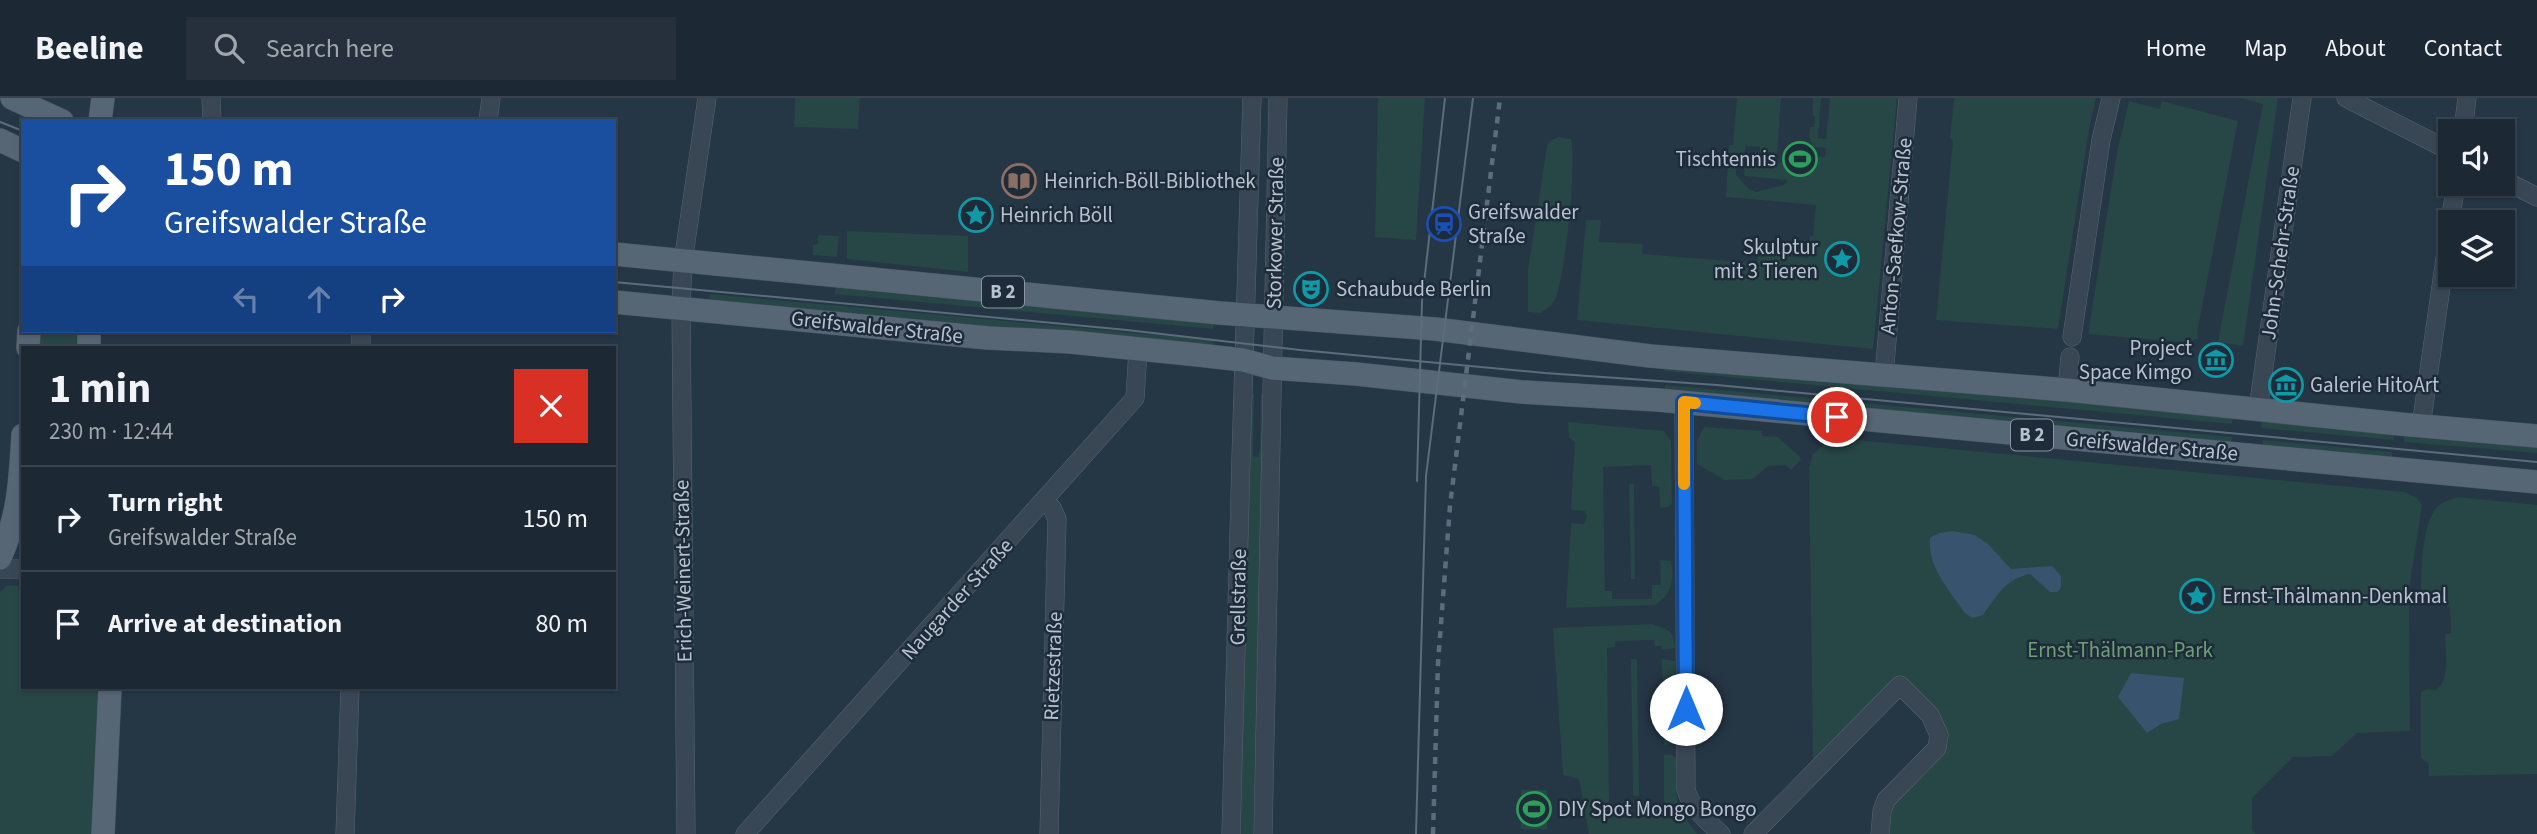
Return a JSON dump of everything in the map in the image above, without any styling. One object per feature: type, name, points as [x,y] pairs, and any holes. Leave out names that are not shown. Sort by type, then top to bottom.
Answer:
[{"type":"main road","points":[[12,98],[58,119]]},
{"type":"main road","points":[[100,119],[103,98]]},
{"type":"main road","points":[[0,140],[21,150]]},
{"type":"main road","name":"B 2","points":[[616,254],[1246,315],[1435,329],[1650,356],[2067,390],[2537,436]]},
{"type":"main road","name":"Greifswalder Straße","points":[[616,302],[1243,360],[1272,368],[1522,391],[1684,402],[2537,482]]},
{"type":"main road","points":[[0,558],[21,507]]},
{"type":"main road","points":[[103,834],[110,689]]},
{"type":"street","points":[[211,98],[212,119]]},
{"type":"street","points":[[488,119],[491,98]]},
{"type":"street","points":[[681,309],[683,262],[707,98]]},
{"type":"street","points":[[1248,98],[1278,100]]},
{"type":"street","name":"Storkower Straße","points":[[1243,360],[1246,315],[1248,98]]},
{"type":"street","name":"Anton-Saefkow-Straße","points":[[1884,375],[1908,98]]},
{"type":"street","points":[[2073,337],[2101,140],[2111,98]]},
{"type":"street","name":"John-Schehr-Straße","points":[[2258,409],[2302,98]]},
{"type":"street","points":[[2346,98],[2438,144]]},
{"type":"street","points":[[2464,119],[2468,98]]},
{"type":"street","name":"Storkower Straße","points":[[1272,368],[1278,100]]},
{"type":"street","points":[[2515,186],[2537,197]]},
{"type":"street","points":[[2421,426],[2441,287]]},
{"type":"street","name":"Erich-Weinert-Straße","points":[[681,309],[686,834]]},
{"type":"street","name":"Naugarder Straße","points":[[745,834],[1135,398],[1138,350]]},
{"type":"street","points":[[2067,390],[2070,357]]},
{"type":"street","name":"Grellstraße","points":[[1231,834],[1243,360]]},
{"type":"street","name":"Grellstraße","points":[[1263,834],[1272,368]]},
{"type":"street","points":[[1684,402],[1686,789],[1701,815],[1721,834]]},
{"type":"street","name":"Rietzestraße","points":[[1045,501],[1057,519],[1049,834]]},
{"type":"street","points":[[0,569],[21,569]]},
{"type":"street","points":[[1753,834],[1900,685],[1930,715],[1939,735],[1937,748],[1886,800],[1880,834]]},
{"type":"street","points":[[345,834],[350,689]]},
{"type":"green space","points":[[795,98],[860,98],[858,129],[794,127]]},
{"type":"green space","points":[[1378,98],[1425,98],[1416,240],[1375,237]]},
{"type":"green space","points":[[1737,98],[1781,98],[1777,153],[1760,152],[1760,147],[1746,146],[1743,159],[1736,159],[1736,175],[1749,189],[1756,192],[1786,184],[1787,180],[1744,176],[1745,160],[1809,165],[1814,157],[1825,157],[1826,148],[1813,147],[1809,138],[1815,117],[1813,98],[1821,98],[1818,138],[1826,139],[1830,98],[1897,98],[1873,349],[1577,320],[1586,220],[1601,220],[1599,242],[1643,244],[1642,254],[1757,263],[1758,254],[1808,258],[1816,205],[1726,197],[1729,145],[1733,145]]},
{"type":"green space","points":[[1954,98],[2096,98],[2058,329],[1936,320],[1953,140],[1950,139]]},
{"type":"green space","points":[[2242,98],[2278,98],[2243,346],[2218,342],[2263,104]]},
{"type":"green space","points":[[2129,101],[2160,109],[2162,101],[2238,121],[2198,339],[2191,343],[2088,334],[2117,152]]},
{"type":"green space","points":[[1559,137],[1571,139],[1572,152],[1571,195],[1562,272],[1554,302],[1541,313],[1528,312],[1528,270],[1547,146],[1550,141]]},
{"type":"green space","points":[[847,231],[968,236],[968,272],[847,259]]},
{"type":"green space","points":[[818,235],[839,236],[837,257],[813,255],[813,245],[818,244]]},
{"type":"green space","points":[[836,284],[1214,320],[1213,329],[835,294]]},
{"type":"green space","points":[[710,294],[1214,340],[1213,348],[709,302]]},
{"type":"green space","points":[[39,333],[77,333],[77,346],[38,346]]},
{"type":"green space","points":[[1665,362],[2233,415],[2232,424],[1664,371]]},
{"type":"green space","points":[[1665,385],[2232,437],[2231,446],[1664,394]]},
{"type":"green space","points":[[1249,394],[1254,394],[1253,456],[1258,457],[1260,449],[1261,394],[1264,394],[1266,446],[1253,834],[1237,834]]},
{"type":"green space","points":[[2262,417],[2395,430],[2394,440],[2261,428]]},
{"type":"green space","points":[[1568,422],[1664,431],[1671,441],[1672,504],[1668,507],[1660,508],[1659,487],[1652,486],[1651,465],[1603,467],[1605,591],[1612,591],[1612,599],[1652,599],[1652,585],[1661,585],[1660,560],[1671,561],[1672,574],[1668,592],[1655,605],[1566,608],[1571,523],[1584,524],[1587,517],[1585,511],[1572,510],[1571,507],[1575,442],[1569,438]]},
{"type":"green space","points":[[1704,427],[1762,431],[1762,436],[1778,437],[1801,460],[1791,470],[1785,465],[1768,466],[1753,479],[1725,480],[1697,464],[1697,441]]},
{"type":"green space","points":[[2404,431],[2537,444],[2537,453],[2404,442]]},
{"type":"green space","name":"Ernst-Thälmann-Park","points":[[1835,438],[2405,492],[2417,498],[2422,505],[2409,590],[2410,731],[2357,733],[2332,756],[2293,757],[2252,798],[2252,830],[2256,834],[1885,834],[1888,810],[1942,748],[1900,681],[1814,762],[1813,760],[1809,468],[1813,454],[1826,442],[1834,442]]},
{"type":"green space","points":[[2263,440],[2392,452],[2392,459],[2262,448]]},
{"type":"green space","points":[[1629,484],[1634,484],[1635,579],[1631,579]]},
{"type":"green space","points":[[2458,497],[2537,505],[2537,774],[2429,776],[2429,764],[2421,758],[2421,692],[2427,689],[2436,690],[2441,685],[2446,664],[2445,634],[2451,633],[2450,607],[2445,605],[2442,595],[2426,595],[2421,598],[2423,550],[2432,514],[2440,504]]},
{"type":"green space","points":[[7,585],[21,586],[21,689],[104,689],[96,834],[0,834],[0,592]]},
{"type":"green space","points":[[1652,624],[1672,634],[1675,648],[1662,650],[1662,646],[1655,646],[1654,640],[1615,641],[1615,647],[1607,648],[1609,807],[1617,807],[1617,813],[1626,818],[1656,816],[1656,808],[1677,807],[1697,834],[1589,834],[1579,779],[1563,775],[1553,628]]},
{"type":"green space","points":[[1631,659],[1637,659],[1639,796],[1633,796]]},
{"type":"green space","points":[[1662,659],[1675,661],[1676,743],[1664,745]]},
{"type":"green space","points":[[1664,755],[1676,758],[1677,803],[1664,803]]},
{"type":"green space","name":"DIY Spot Mongo Bongo","points":[[1521,790],[1547,790],[1547,829],[1521,829]]},
{"type":"water","points":[[1953,531],[1975,535],[1988,544],[2011,569],[2052,566],[2061,576],[2061,588],[2057,592],[2050,592],[2030,574],[2021,576],[2002,589],[1983,615],[1972,618],[1965,613],[1947,587],[1932,559],[1930,538],[1939,533]]},
{"type":"water","points":[[2131,673],[2184,678],[2179,719],[2161,724],[2147,733],[2118,697]]},
{"type":"tram line","points":[[1417,481],[1422,301],[1445,98]]},
{"type":"tram line","points":[[1416,834],[1426,476],[1473,98]]},
{"type":"tram line","points":[[0,122],[21,130]]},
{"type":"tram line","points":[[616,282],[1127,330],[1300,350],[1545,373],[1717,385],[2537,462]]},
{"type":"railway","points":[[1433,834],[1438,663],[1450,506],[1500,98]]},
{"type":"slow traffic","points":[[1684,484],[1684,402],[1695,403]]},
{"type":"place","name":"Tischtennis","points":[[1800,159]]},
{"type":"place","name":"Heinrich-Böll-Bibliothek","points":[[1019,181]]},
{"type":"place","name":"Heinrich Böll","points":[[976,215]]},
{"type":"place","name":"Greifswalder Straße","points":[[1444,224]]},
{"type":"place","name":"Skulptur mit 3 Tieren","points":[[1842,259]]},
{"type":"place","name":"Schaubude Berlin","points":[[1311,289]]},
{"type":"place","name":"Project Space Kimgo","points":[[2216,360]]},
{"type":"place","name":"Galerie HitoArt","points":[[2286,385]]},
{"type":"place","name":"Ernst-Thälmann-Denkmal","points":[[2197,596]]},
{"type":"place","name":"DIY Spot Mongo Bongo","points":[[1534,809]]},
{"type":"route","points":[[1686,709],[1684,402],[1837,417]]}]
